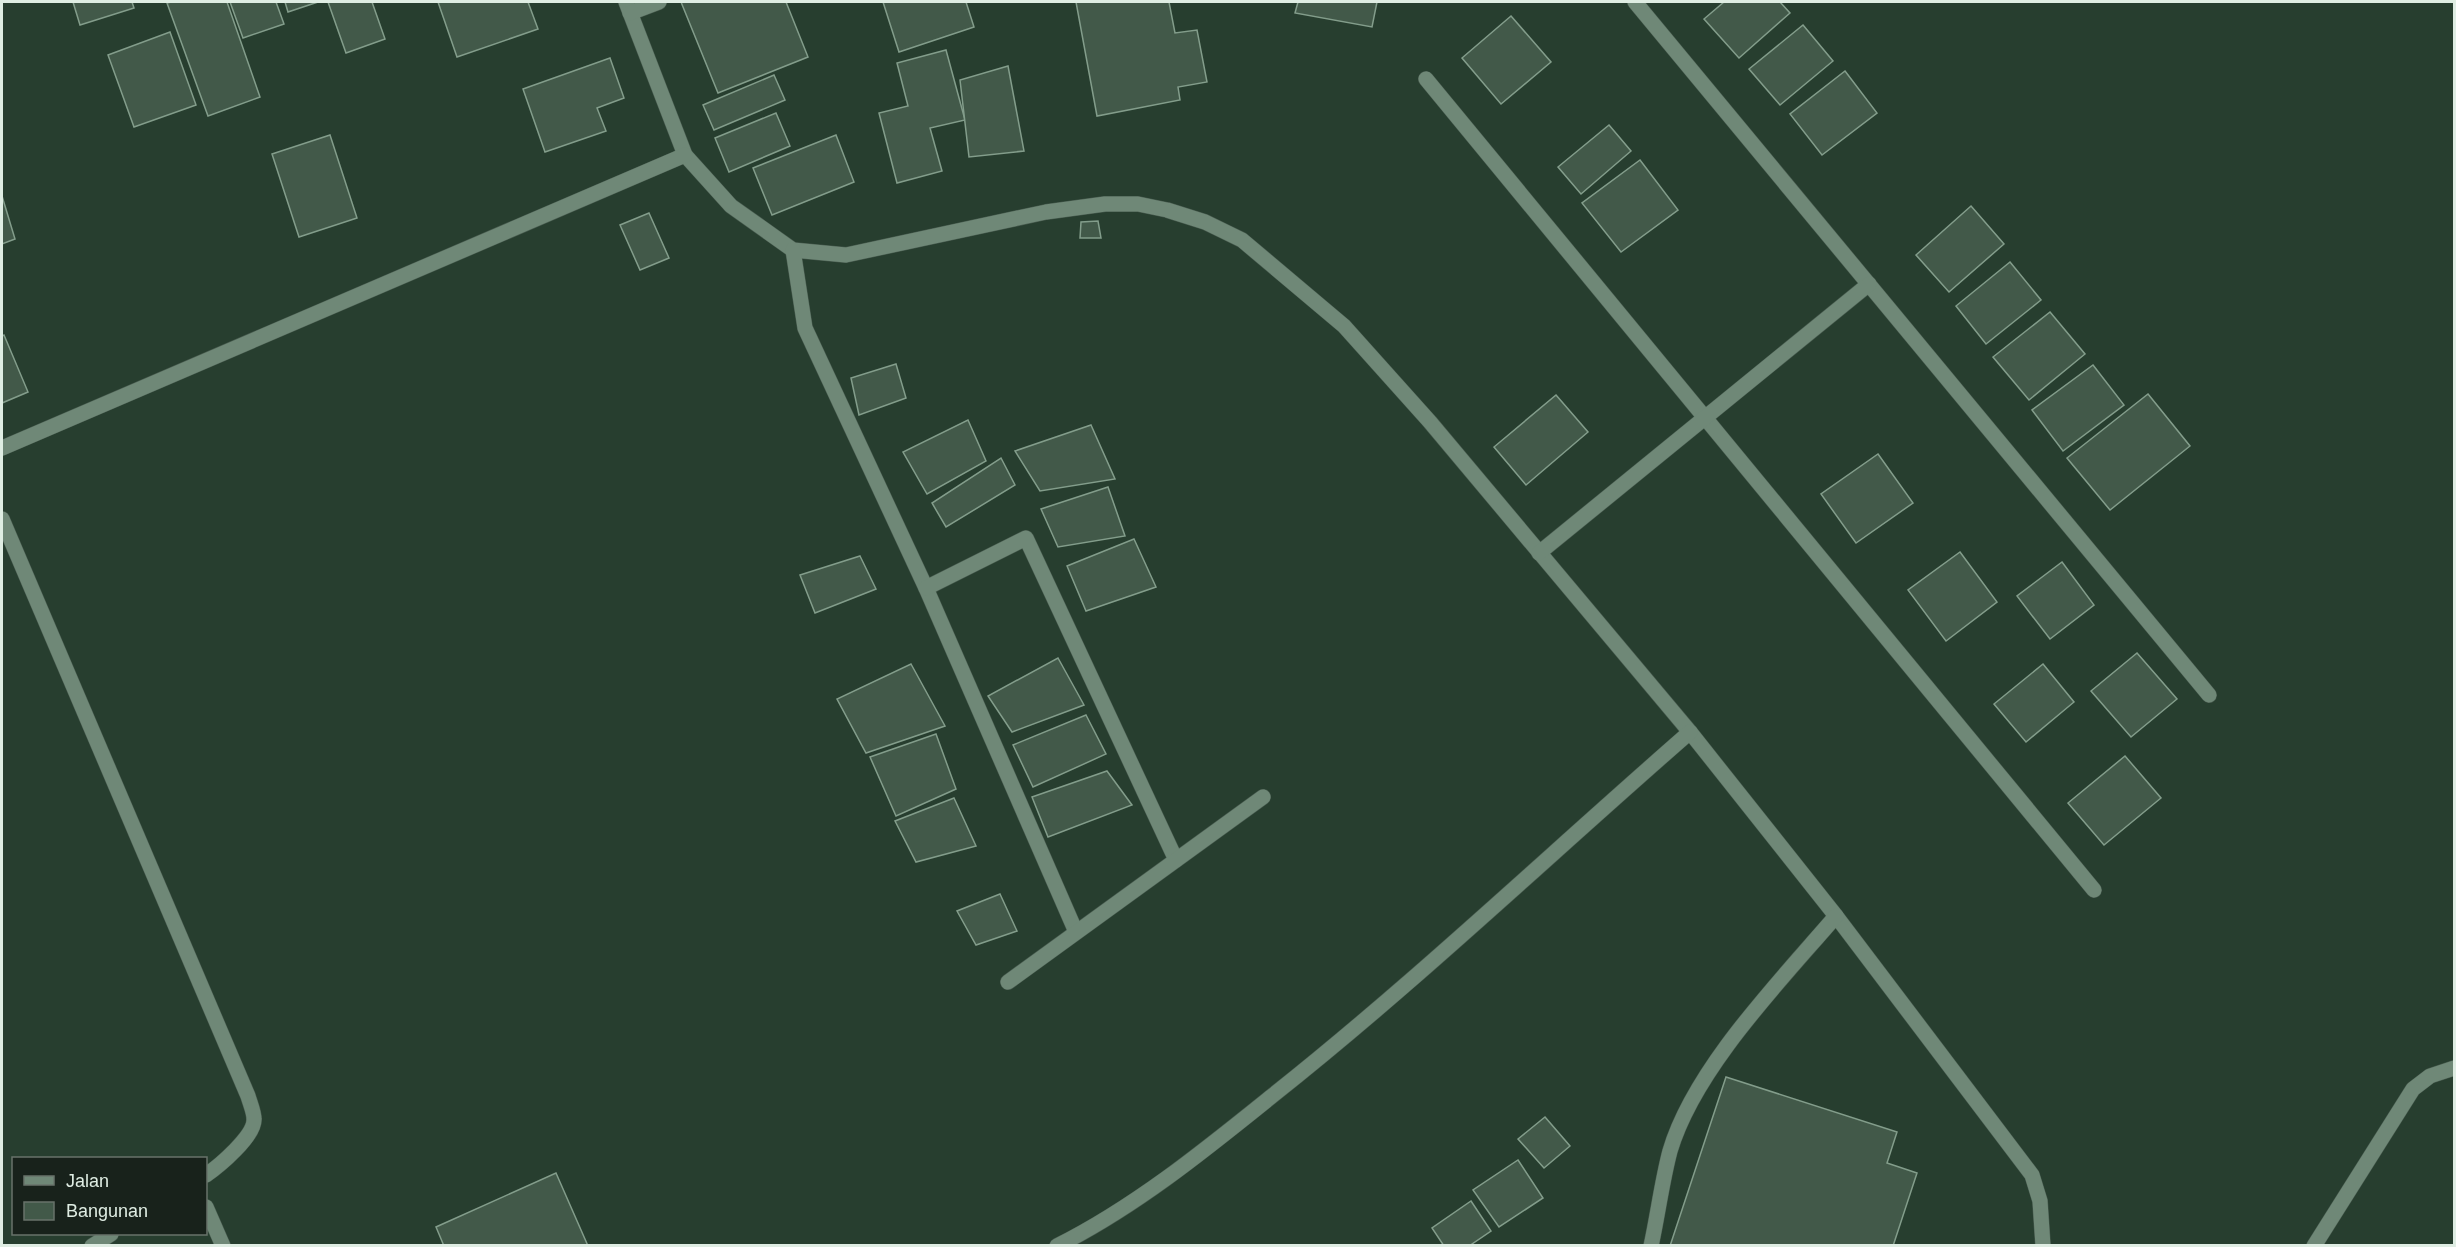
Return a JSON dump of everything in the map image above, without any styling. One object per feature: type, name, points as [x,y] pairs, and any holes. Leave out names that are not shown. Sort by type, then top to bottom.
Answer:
[{"type":"street","points":[[659,2],[628,7],[685,155],[731,206],[793,250],[846,255],[1046,212],[1105,204],[1137,204],[1167,210],[1205,222],[1242,240],[1344,326],[1430,422],[1690,732],[1836,916],[2032,1175],[2040,1201],[2043,1245]]},
{"type":"street","points":[[1635,2],[2209,695]]},
{"type":"street","points":[[1425,80],[2094,890]]},
{"type":"street","points":[[2,448],[685,155]]},
{"type":"street","points":[[793,250],[805,328],[926,588],[1076,932]]},
{"type":"street","points":[[1539,553],[1869,284]]},
{"type":"street","points":[[2,519],[248,1096],[254,1120],[251,1130],[222,1164],[207,1174]]},
{"type":"street","points":[[926,588],[1026,538],[1176,860]]},
{"type":"street","points":[[1057,1245],[1089,1230],[1203,1151],[1332,1048],[1388,1001],[1690,732]]},
{"type":"street","points":[[1008,982],[1263,797]]},
{"type":"street","points":[[1651,1245],[1671,1150],[1685,1115],[1713,1067],[1751,1015],[1836,916]]},
{"type":"street","points":[[2314,1245],[2413,1089],[2430,1076],[2454,1068]]},
{"type":"street","points":[[207,1209],[224,1245]]},
{"type":"street","points":[[92,1245],[108,1235]]},
{"type":"building","points":[[73,2],[132,2],[134,8],[80,25]]},
{"type":"building","points":[[227,2],[260,97],[208,116],[167,3]]},
{"type":"building","points":[[230,2],[276,2],[284,24],[243,38]]},
{"type":"building","points":[[285,2],[318,2],[288,12]]},
{"type":"building","points":[[328,2],[372,2],[385,39],[346,53]]},
{"type":"building","points":[[438,2],[528,2],[538,29],[457,57]]},
{"type":"building","points":[[681,2],[786,2],[808,57],[718,93]]},
{"type":"building","points":[[883,2],[966,2],[974,27],[899,52]]},
{"type":"building","points":[[1076,2],[1169,2],[1175,33],[1197,30],[1207,82],[1178,87],[1180,100],[1097,116]]},
{"type":"building","points":[[1298,2],[1377,2],[1372,27],[1295,13]]},
{"type":"building","points":[[1724,2],[1780,2],[1790,13],[1739,58],[1704,19]]},
{"type":"building","points":[[1511,16],[1551,62],[1501,104],[1462,58]]},
{"type":"building","points":[[1803,25],[1833,61],[1780,105],[1749,69]]},
{"type":"building","points":[[170,32],[196,105],[134,127],[108,55]]},
{"type":"building","points":[[946,50],[965,120],[930,128],[942,171],[897,183],[879,113],[908,106],[897,63]]},
{"type":"building","points":[[610,58],[624,98],[597,108],[606,131],[545,152],[523,89]]},
{"type":"building","points":[[1008,66],[1024,151],[969,157],[960,80]]},
{"type":"building","points":[[1845,71],[1877,113],[1822,155],[1790,114]]},
{"type":"building","points":[[774,75],[785,100],[714,130],[703,105]]},
{"type":"building","points":[[776,113],[790,146],[729,172],[715,138]]},
{"type":"building","points":[[1609,125],[1631,151],[1581,194],[1558,167]]},
{"type":"building","points":[[330,135],[357,218],[299,237],[272,154]]},
{"type":"building","points":[[836,135],[854,182],[772,215],[753,168]]},
{"type":"building","points":[[1640,160],[1678,210],[1621,252],[1582,203]]},
{"type":"building","points":[[2,196],[15,239],[2,244]]},
{"type":"building","points":[[1971,206],[2004,244],[1949,292],[1916,255]]},
{"type":"building","points":[[649,213],[669,258],[640,270],[620,225]]},
{"type":"building","points":[[1098,221],[1101,238],[1080,238],[1081,222]]},
{"type":"building","points":[[2010,262],[2041,300],[1986,344],[1956,306]]},
{"type":"building","points":[[2050,312],[2085,354],[2029,400],[1993,357]]},
{"type":"building","points":[[4,335],[28,392],[2,403],[2,336]]},
{"type":"building","points":[[896,364],[906,398],[859,415],[851,378]]},
{"type":"building","points":[[2093,365],[2124,405],[2063,451],[2032,410]]},
{"type":"building","points":[[2148,394],[2190,446],[2110,510],[2067,458]]},
{"type":"building","points":[[1556,395],[1588,432],[1526,485],[1494,447]]},
{"type":"building","points":[[968,420],[986,461],[927,494],[903,452]]},
{"type":"building","points":[[1091,425],[1115,479],[1040,491],[1015,451]]},
{"type":"building","points":[[1878,454],[1913,503],[1856,543],[1821,494]]},
{"type":"building","points":[[1001,458],[1015,485],[946,527],[932,503]]},
{"type":"building","points":[[1108,487],[1125,536],[1058,547],[1041,509]]},
{"type":"building","points":[[1134,539],[1156,587],[1086,611],[1067,566]]},
{"type":"building","points":[[1960,552],[1997,602],[1946,641],[1908,590]]},
{"type":"building","points":[[860,556],[876,589],[815,613],[800,575]]},
{"type":"building","points":[[2062,562],[2094,605],[2050,639],[2017,596]]},
{"type":"building","points":[[2137,653],[2177,699],[2131,737],[2091,691]]},
{"type":"building","points":[[1058,658],[1084,705],[1012,732],[988,696]]},
{"type":"building","points":[[911,664],[945,726],[866,753],[837,699]]},
{"type":"building","points":[[2043,664],[2074,702],[2026,742],[1994,704]]},
{"type":"building","points":[[1086,715],[1106,754],[1033,787],[1013,745]]},
{"type":"building","points":[[936,734],[956,789],[896,816],[870,757]]},
{"type":"building","points":[[2125,756],[2161,798],[2104,845],[2068,803]]},
{"type":"building","points":[[1107,771],[1132,805],[1048,837],[1032,797]]},
{"type":"building","points":[[954,798],[976,846],[916,862],[895,821]]},
{"type":"building","points":[[1000,894],[1017,931],[976,945],[957,911]]},
{"type":"building","points":[[1726,1077],[1897,1132],[1887,1163],[1917,1173],[1893,1246],[1670,1246]]},
{"type":"building","points":[[1545,1117],[1570,1146],[1544,1168],[1518,1139]]},
{"type":"building","points":[[1518,1160],[1543,1198],[1499,1227],[1473,1190]]},
{"type":"building","points":[[556,1173],[588,1246],[444,1246],[436,1227]]},
{"type":"building","points":[[1471,1201],[1491,1231],[1469,1246],[1444,1246],[1432,1228]]}]
